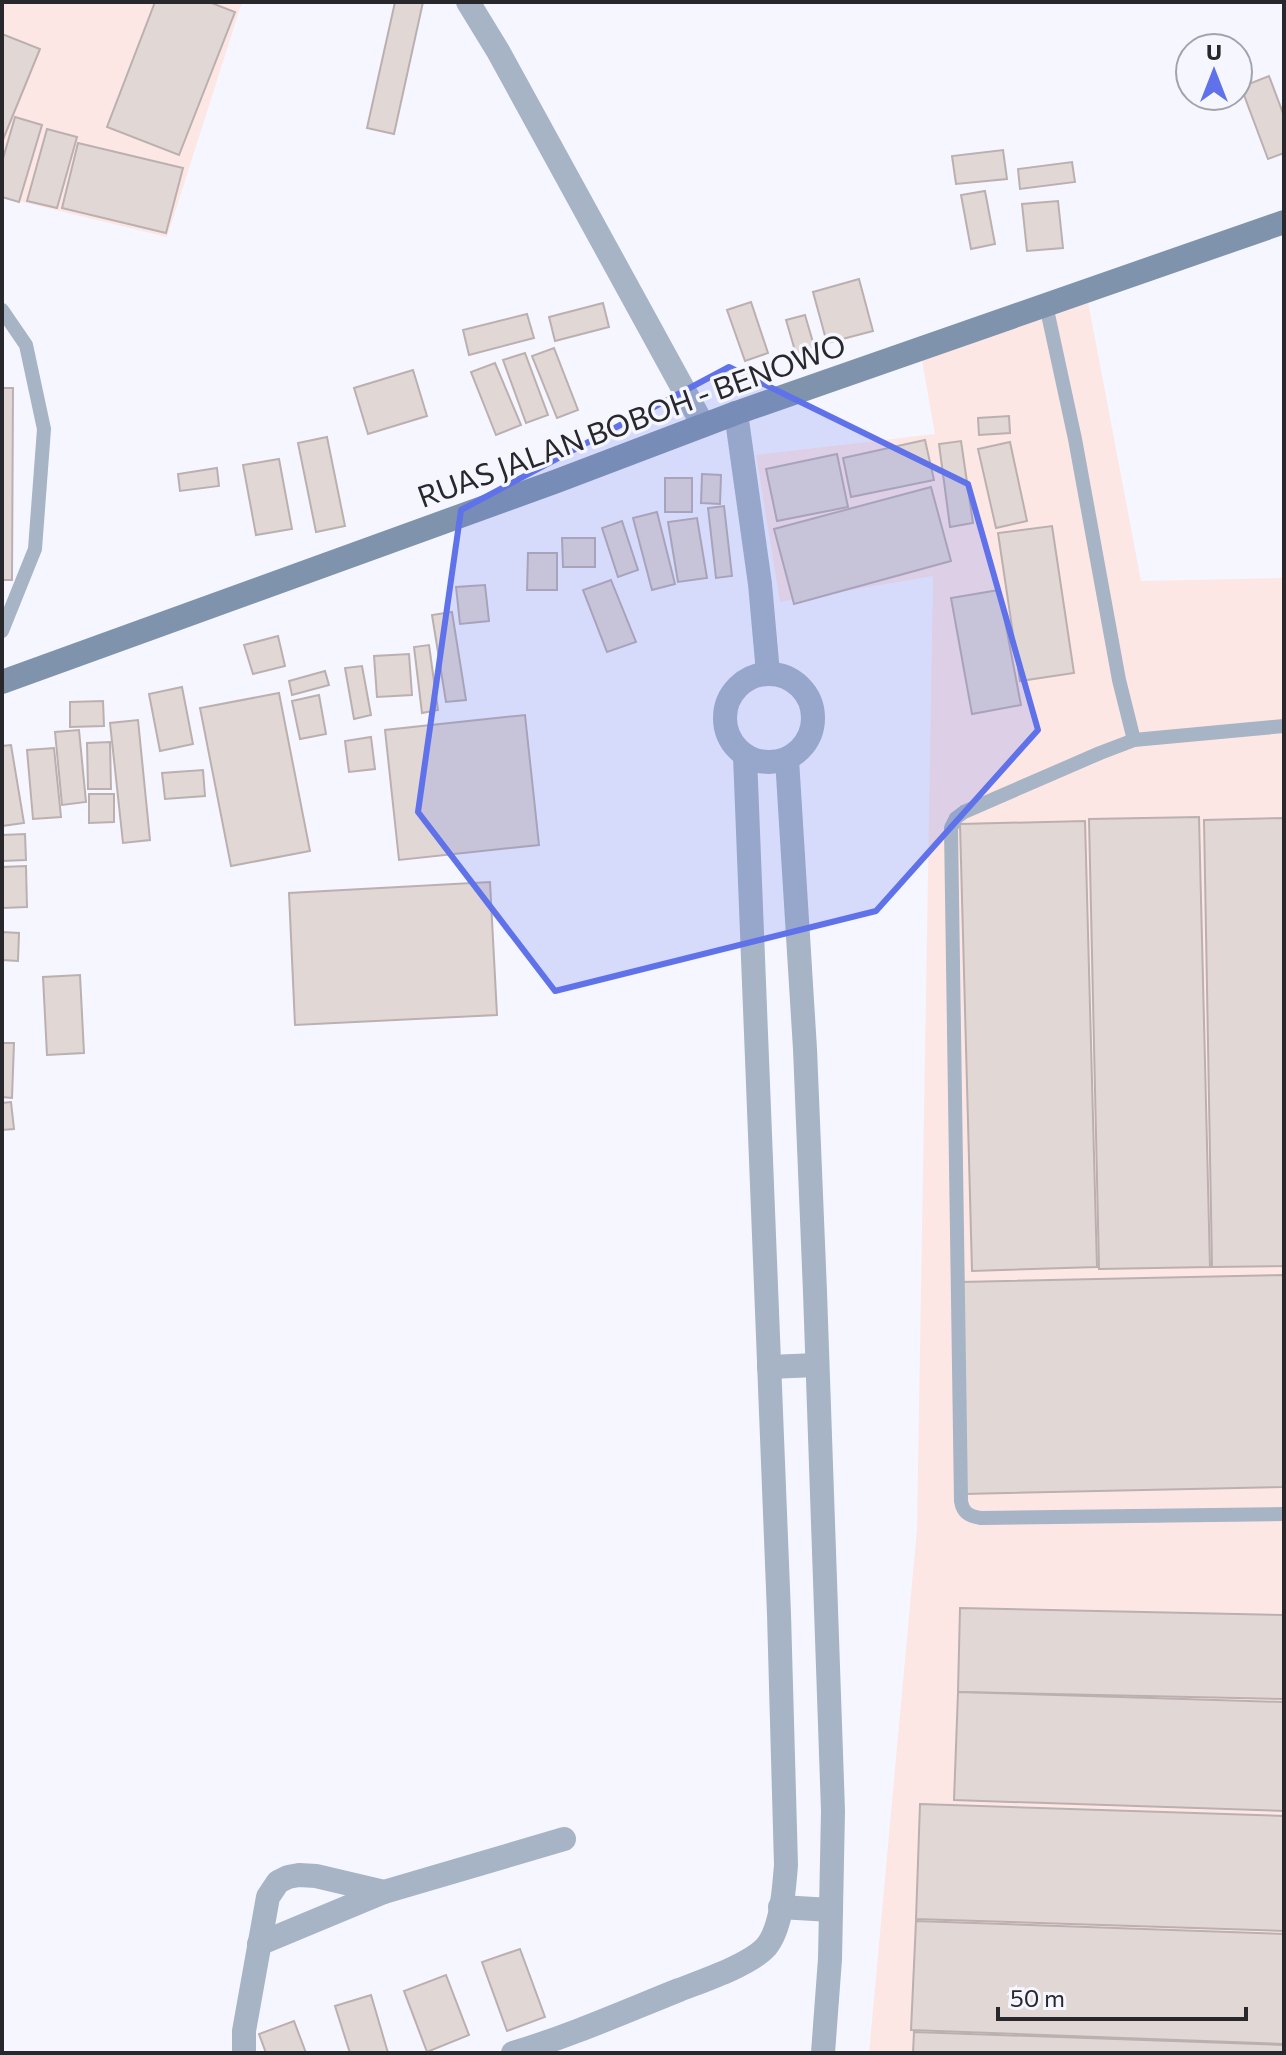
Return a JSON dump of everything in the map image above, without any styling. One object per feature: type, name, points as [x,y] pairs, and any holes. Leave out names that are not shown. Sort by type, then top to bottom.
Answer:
[{"type":"main road","name":"RUAS JALAN BOBOH - BENOWO","points":[[2,682],[736,413],[1284,222]]},
{"type":"street","points":[[468,2],[498,51],[703,425]]},
{"type":"street","points":[[736,413],[760,584],[768,673]]},
{"type":"street","points":[[768,673],[785,676],[800,686],[810,700],[814,717],[811,735],[802,749],[787,759],[758,761],[745,756],[733,745],[726,730],[724,714],[728,698],[738,685],[752,677],[768,673]]},
{"type":"street","points":[[513,2053],[552,2047],[735,1967],[764,1949],[775,1931],[784,1890],[786,1865],[769,1367],[745,756]]},
{"type":"street","points":[[787,759],[805,1049],[833,1811],[830,1959],[823,2053]]},
{"type":"street","points":[[769,1367],[817,1365]]},
{"type":"street","points":[[259,1944],[384,1892],[564,1839]]},
{"type":"street","points":[[244,2053],[244,2031],[268,1897],[278,1882],[288,1877],[316,1876],[384,1892]]},
{"type":"street","points":[[780,1907],[831,1910]]},
{"type":"lane","points":[[1046,305],[1075,439],[1119,680],[1134,740]]},
{"type":"lane","points":[[2,310],[26,345],[44,429],[35,549],[2,631]]},
{"type":"lane","points":[[1284,726],[1134,740],[964,812],[956,818],[951,828],[962,1509],[981,1518],[1284,1514]]},
{"type":"highlighted area","points":[[729,367],[968,484],[1038,730],[876,911],[555,991],[418,812],[461,510]]},
{"type":"shaded area","points":[[2,2],[242,2],[167,237],[2,197]]},
{"type":"shaded area","points":[[1086,291],[1141,581],[1284,578],[1284,2053],[869,2053],[917,1529],[933,576],[780,602],[756,455],[935,434],[920,349]]},
{"type":"building","points":[[155,2],[209,2],[235,12],[179,155],[107,127]]},
{"type":"building","points":[[395,2],[423,2],[394,134],[367,128]]},
{"type":"building","points":[[2,34],[40,49],[2,142]]},
{"type":"building","points":[[1269,76],[1284,116],[1284,153],[1268,159],[1250,112],[1254,112],[1254,82]]},
{"type":"building","points":[[15,117],[42,125],[19,202],[2,197],[2,162]]},
{"type":"building","points":[[47,129],[77,137],[57,208],[27,201]]},
{"type":"building","points":[[78,143],[183,168],[166,233],[62,208]]},
{"type":"building","points":[[1003,150],[1007,179],[956,184],[952,156]]},
{"type":"building","points":[[1072,162],[1075,182],[1020,189],[1018,169]]},
{"type":"building","points":[[985,191],[995,244],[971,249],[961,195]]},
{"type":"building","points":[[1058,201],[1063,248],[1027,251],[1022,204]]},
{"type":"building","points":[[859,279],[873,331],[827,343],[813,292]]},
{"type":"building","points":[[751,302],[768,353],[745,361],[727,310]]},
{"type":"building","points":[[603,303],[609,327],[555,341],[549,317]]},
{"type":"building","points":[[527,314],[534,338],[469,355],[463,330]]},
{"type":"building","points":[[805,315],[815,349],[796,354],[786,320]]},
{"type":"building","points":[[554,348],[578,410],[557,418],[532,356]]},
{"type":"building","points":[[525,353],[548,415],[526,423],[503,360]]},
{"type":"building","points":[[495,363],[521,425],[496,435],[471,372]]},
{"type":"building","points":[[413,370],[427,416],[368,434],[354,388]]},
{"type":"building","points":[[2,388],[13,388],[12,580],[2,580]]},
{"type":"building","points":[[1009,416],[1010,433],[979,435],[978,418]]},
{"type":"building","points":[[327,437],[345,526],[316,532],[298,443]]},
{"type":"building","points":[[925,440],[934,480],[851,497],[843,458]]},
{"type":"building","points":[[961,441],[973,523],[950,527],[939,444]]},
{"type":"building","points":[[1010,442],[1027,521],[996,528],[978,449]]},
{"type":"building","points":[[837,454],[848,507],[777,521],[766,469]]},
{"type":"building","points":[[279,459],[292,529],[256,535],[243,465]]},
{"type":"building","points":[[217,468],[219,486],[180,491],[178,474]]},
{"type":"building","points":[[702,474],[721,475],[720,504],[701,503]]},
{"type":"building","points":[[665,478],[692,478],[692,512],[665,512]]},
{"type":"building","points":[[931,487],[951,561],[794,604],[774,529]]},
{"type":"building","points":[[724,506],[732,576],[716,578],[708,508]]},
{"type":"building","points":[[657,512],[675,584],[652,590],[633,518]]},
{"type":"building","points":[[697,518],[707,578],[678,582],[668,522]]},
{"type":"building","points":[[622,521],[638,570],[618,577],[602,528]]},
{"type":"building","points":[[1052,526],[1074,673],[1020,681],[998,533]]},
{"type":"building","points":[[562,538],[595,538],[595,567],[563,567]]},
{"type":"building","points":[[528,553],[557,553],[557,590],[527,590]]},
{"type":"building","points":[[611,580],[636,642],[607,652],[583,590]]},
{"type":"building","points":[[485,585],[489,621],[460,624],[456,587]]},
{"type":"building","points":[[999,590],[1021,705],[972,714],[951,598]]},
{"type":"building","points":[[452,612],[466,700],[446,702],[432,615]]},
{"type":"building","points":[[278,636],[285,666],[253,674],[244,645]]},
{"type":"building","points":[[429,645],[438,710],[422,713],[414,647]]},
{"type":"building","points":[[409,654],[412,695],[377,697],[374,656]]},
{"type":"building","points":[[362,666],[371,715],[354,719],[345,668]]},
{"type":"building","points":[[325,671],[329,685],[292,695],[289,681]]},
{"type":"building","points":[[182,687],[193,744],[160,751],[149,694]]},
{"type":"building","points":[[279,693],[310,851],[231,866],[200,708]]},
{"type":"building","points":[[319,695],[326,734],[300,739],[292,701]]},
{"type":"building","points":[[103,701],[104,726],[70,727],[70,702]]},
{"type":"building","points":[[525,715],[539,845],[399,860],[385,730]]},
{"type":"building","points":[[138,720],[150,840],[123,843],[110,723]]},
{"type":"building","points":[[79,730],[86,802],[62,805],[55,732]]},
{"type":"building","points":[[371,737],[375,769],[349,772],[345,741]]},
{"type":"building","points":[[110,742],[111,789],[88,789],[87,743]]},
{"type":"building","points":[[11,745],[24,823],[2,826],[2,746]]},
{"type":"building","points":[[54,748],[61,817],[33,819],[27,750]]},
{"type":"building","points":[[203,770],[205,796],[165,799],[162,773]]},
{"type":"building","points":[[89,794],[114,794],[114,822],[89,823]]},
{"type":"building","points":[[1199,817],[1210,1267],[1099,1269],[1089,819]]},
{"type":"building","points":[[1284,818],[1284,1266],[1212,1267],[1204,820]]},
{"type":"building","points":[[1085,821],[1097,1267],[972,1271],[960,824]]},
{"type":"building","points":[[25,834],[26,860],[2,861],[2,835]]},
{"type":"building","points":[[26,866],[27,907],[2,908],[2,867]]},
{"type":"building","points":[[490,882],[497,1015],[295,1025],[289,893]]},
{"type":"building","points":[[2,932],[19,933],[18,961],[2,960]]},
{"type":"building","points":[[80,975],[84,1053],[47,1055],[43,977]]},
{"type":"building","points":[[2,1043],[14,1043],[12,1098],[2,1097]]},
{"type":"building","points":[[11,1102],[14,1129],[2,1130],[2,1103]]},
{"type":"building","points":[[1284,1275],[1284,1487],[964,1494],[960,1282]]},
{"type":"building","points":[[960,1608],[1284,1615],[1284,1699],[958,1692]]},
{"type":"building","points":[[958,1692],[1284,1702],[1284,1811],[954,1800]]},
{"type":"building","points":[[920,1804],[1284,1816],[1284,1931],[916,1919]]},
{"type":"building","points":[[916,1921],[1284,1934],[1284,2044],[911,2030]]},
{"type":"building","points":[[520,1949],[545,2017],[507,2031],[482,1962]]},
{"type":"building","points":[[446,1975],[469,2035],[427,2052],[404,1991]]},
{"type":"building","points":[[371,1995],[388,2053],[350,2053],[335,2006]]},
{"type":"building","points":[[294,2021],[306,2053],[266,2053],[259,2034]]},
{"type":"building","points":[[914,2032],[1284,2045],[1284,2053],[913,2053]]}]
